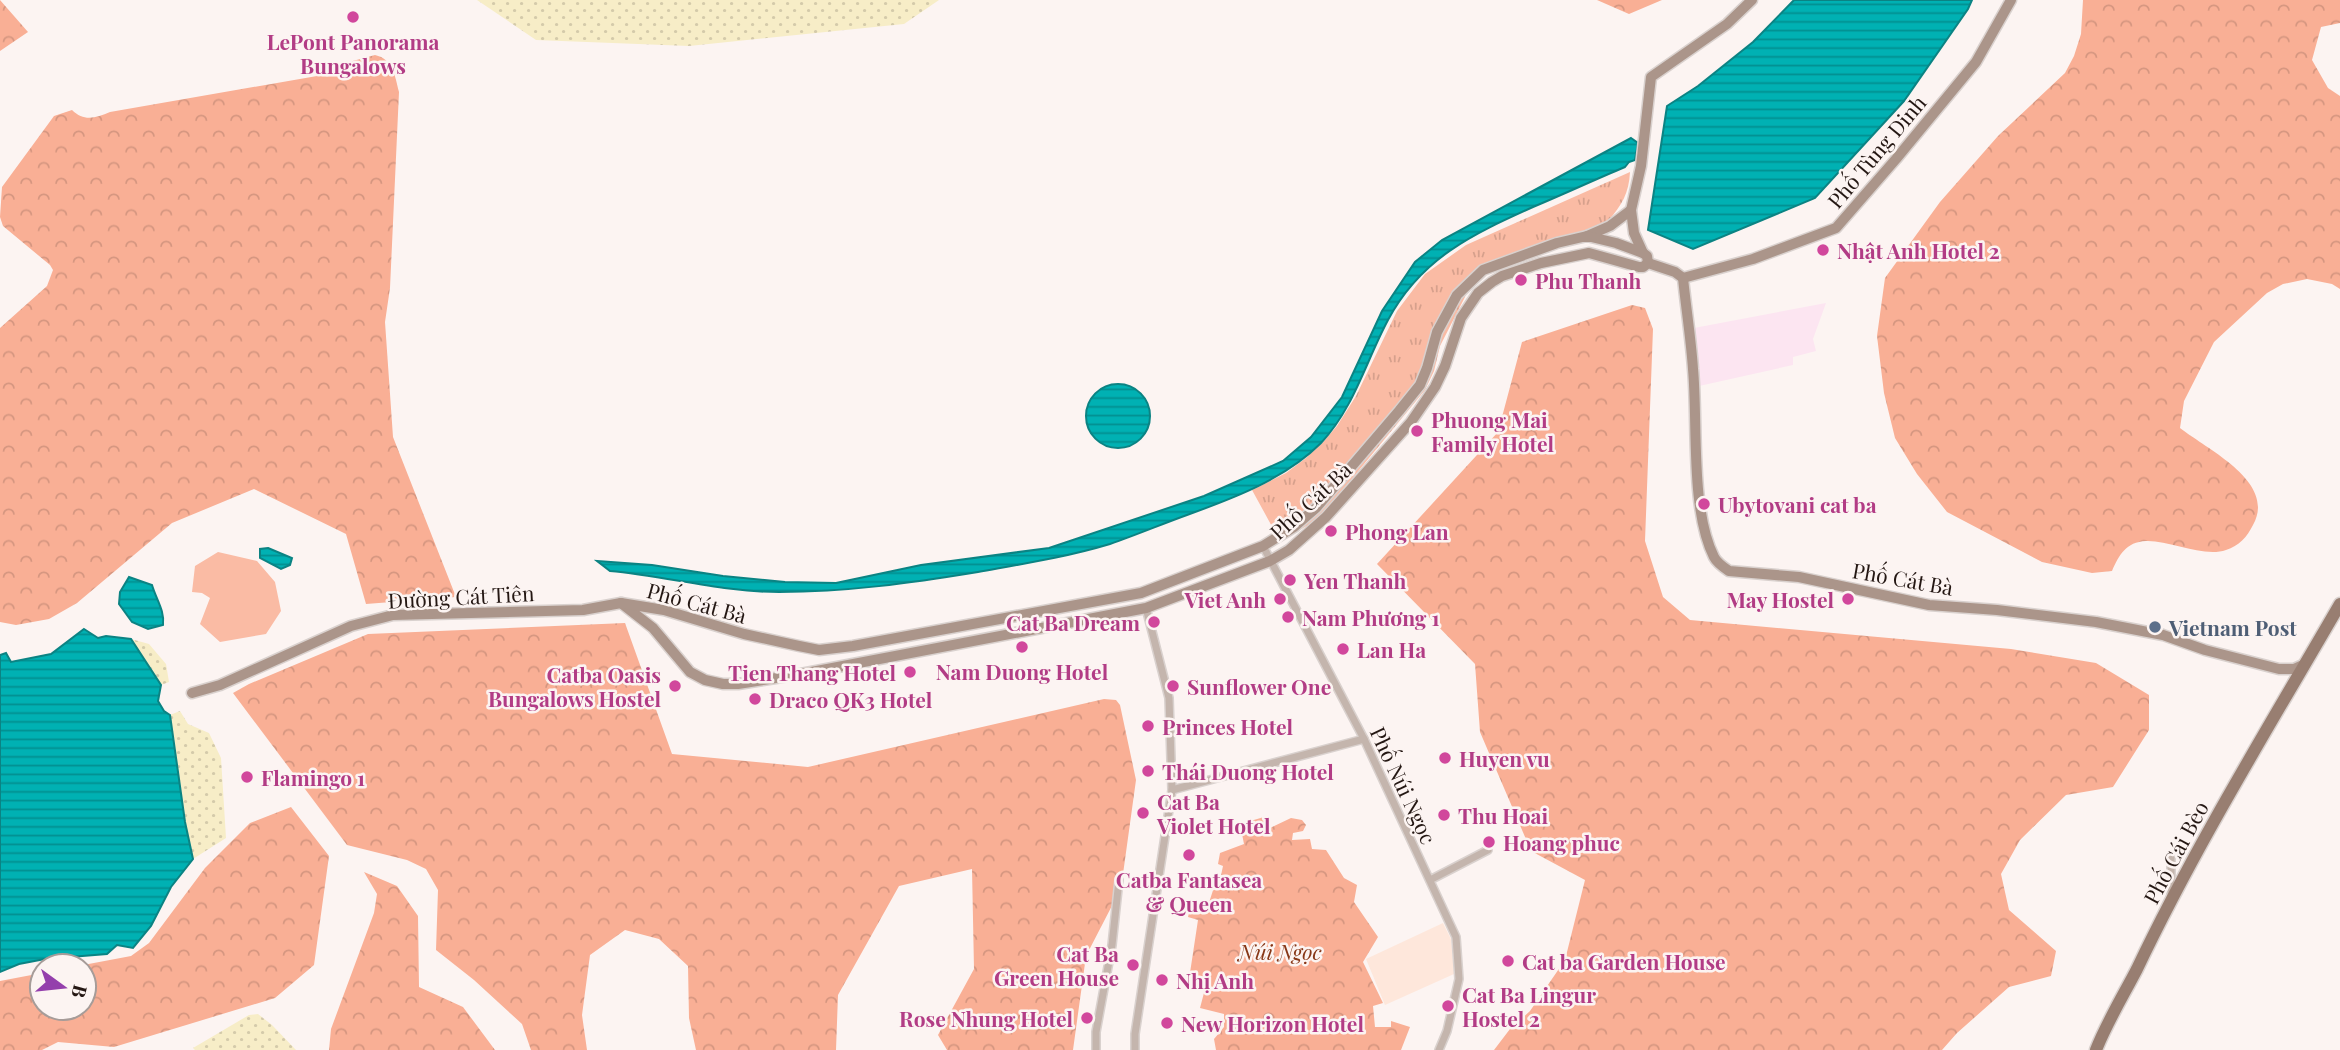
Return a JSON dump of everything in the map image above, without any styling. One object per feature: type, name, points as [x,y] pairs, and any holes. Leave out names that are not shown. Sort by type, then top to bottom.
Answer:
[{"type":"main road","points":[[1646,258],[1634,233],[1632,210],[1641,166],[1651,78],[1727,24],[1752,0]]},
{"type":"main road","name":"Phố Tùng Dinh","points":[[1683,278],[1753,259],[1836,228],[1976,62],[2011,0]]},
{"type":"main road","points":[[1589,253],[1587,236],[1610,226],[1632,210]]},
{"type":"main road","name":"Phố Cát Bà","points":[[621,603],[664,610],[744,634],[819,650],[1141,593],[1263,546],[1294,527],[1316,508],[1389,425],[1420,385],[1437,332],[1457,295],[1469,282],[1483,270],[1557,243],[1587,236],[1616,243],[1683,278],[1693,369],[1697,474],[1703,522],[1713,556],[1729,571],[1799,577],[1930,605],[2096,622],[2163,635],[2205,650],[2279,669],[2294,669],[2305,664]]},
{"type":"main road","name":"Phố Cát Bà","points":[[621,603],[653,628],[690,672],[705,680],[723,684],[801,674],[1146,608],[1270,561],[1326,517],[1400,435],[1435,387],[1461,318],[1478,293],[1502,276],[1541,263],[1589,253],[1639,267],[1643,267],[1646,258]]},
{"type":"main road","points":[[1469,282],[1478,293]]},
{"type":"main road","points":[[1389,425],[1400,435]]},
{"type":"main road","points":[[1141,593],[1146,608]]},
{"type":"main road","name":"Đường Cát Tiên","points":[[192,693],[220,685],[351,626],[393,615],[583,610],[621,603]]},
{"type":"main road","name":"Phố Cái Bèo","points":[[2096,1050],[2171,898],[2340,604]]},
{"type":"main road","points":[[961,626],[964,642]]},
{"type":"main road","points":[[2279,669],[2286,676],[2291,689]]},
{"type":"street","name":"Phố Núi Ngọc","points":[[1263,546],[1364,740],[1456,937],[1459,979],[1447,1031],[1439,1050]]},
{"type":"street","points":[[1135,1050],[1135,1034],[1172,790],[1168,698],[1146,608]]},
{"type":"street","points":[[1172,790],[1364,740]]},
{"type":"street","points":[[1430,880],[1488,850]]},
{"type":"street","points":[[2171,856],[2171,898]]},
{"type":"street","points":[[1096,1050],[1096,1032],[1112,945],[1119,880]]},
{"type":"shaded area","points":[[1826,303],[1813,339],[1816,351],[1793,357],[1793,365],[1699,386],[1694,328]]},
{"type":"shaded area","points":[[1443,923],[1451,939],[1454,974],[1385,1005],[1366,959]]},
{"type":"green space","points":[[0,0],[28,32],[0,51]]},
{"type":"green space","points":[[1597,0],[1662,0],[1629,14]]},
{"type":"green space","points":[[2083,0],[2340,0],[2340,23],[2321,27],[2312,60],[2328,88],[2340,96],[2340,289],[2332,284],[2307,279],[2283,284],[2267,293],[2214,342],[2184,401],[2180,428],[2236,469],[2248,481],[2256,495],[2258,509],[2253,525],[2239,543],[2217,552],[2155,541],[2139,542],[2124,550],[2112,571],[2092,573],[2042,562],[1947,512],[1917,474],[1895,438],[1884,393],[1877,336],[1885,278],[1940,202],[1998,136],[2065,73],[2081,34]]},
{"type":"green space","points":[[375,55],[389,64],[399,92],[390,288],[385,322],[393,437],[456,597],[366,604],[346,534],[254,489],[172,523],[77,603],[49,619],[16,625],[0,622],[0,328],[47,286],[53,270],[3,226],[0,217],[2,187],[54,116],[72,110],[81,116],[95,117],[110,112],[317,76],[349,62]]},
{"type":"green space","points":[[1630,172],[1624,198],[1608,221],[1608,234],[1505,263],[1490,271],[1471,273],[1465,297],[1440,346],[1434,371],[1425,390],[1332,503],[1312,523],[1280,541],[1252,490],[1286,473],[1306,458],[1337,426],[1356,396],[1397,311],[1425,274],[1466,245]]},
{"type":"green space","points":[[1632,305],[1645,308],[1653,329],[1645,541],[1663,597],[1690,620],[2011,649],[2096,663],[2149,695],[2149,730],[2113,787],[2066,795],[2020,840],[2001,874],[2009,910],[2056,951],[2051,976],[2009,987],[1957,1033],[1942,1050],[1494,1050],[1510,1029],[1530,1011],[1565,960],[1585,880],[1531,851],[1480,732],[1475,664],[1377,564],[1498,432],[1522,342]]},
{"type":"green space","points":[[218,552],[257,561],[275,582],[281,611],[266,634],[220,642],[200,624],[210,598],[202,593],[192,592],[195,566]]},
{"type":"green space","points":[[625,623],[672,754],[808,767],[1104,699],[1116,700],[1120,705],[1136,780],[1123,874],[1117,896],[1086,956],[1073,1050],[947,1050],[938,1035],[974,969],[972,869],[899,886],[838,995],[836,1050],[696,1050],[689,1018],[688,966],[659,939],[625,930],[590,955],[582,1015],[587,1050],[531,1050],[522,1024],[436,950],[438,890],[426,869],[407,860],[347,845],[233,693],[368,634]]},
{"type":"green space","points":[[291,807],[329,856],[314,965],[275,998],[114,1047],[58,1042],[42,1050],[0,1050],[0,981],[28,976],[28,1022],[98,1022],[98,962],[131,956],[149,943],[205,868],[250,823]]},
{"type":"green space","name":"Núi Ngọc","points":[[1264,817],[1268,829],[1291,818],[1302,820],[1306,825],[1303,831],[1293,833],[1292,840],[1310,839],[1312,849],[1326,850],[1344,878],[1357,885],[1354,902],[1378,937],[1363,962],[1383,1003],[1373,1006],[1375,1027],[1391,1027],[1391,1021],[1410,1027],[1401,1050],[1216,1050],[1214,1039],[1224,1027],[1224,1014],[1200,1008],[1205,989],[1188,986],[1198,920],[1188,917],[1190,909],[1206,912],[1216,881],[1220,880],[1223,866],[1218,864],[1220,853],[1244,844],[1240,824]]},
{"type":"green space","points":[[364,872],[397,886],[418,916],[419,987],[463,1007],[495,1050],[329,1050],[331,1029],[374,913],[377,894]]},
{"type":"sand","points":[[477,0],[939,0],[904,24],[689,46],[536,40]]},
{"type":"sand","points":[[131,639],[149,644],[166,664],[169,682],[161,685]]},
{"type":"sand","points":[[180,711],[188,724],[209,733],[221,758],[226,838],[193,859],[170,715]]},
{"type":"sand","points":[[258,1014],[296,1050],[193,1048],[249,1015]]},
{"type":"water","points":[[1794,0],[1972,0],[1904,101],[1815,198],[1693,249],[1648,230],[1667,106],[1698,86],[1753,42]]},
{"type":"water","points":[[1631,138],[1638,143],[1635,160],[1625,167],[1490,227],[1450,250],[1433,264],[1401,298],[1380,336],[1351,400],[1321,443],[1307,456],[1275,477],[1223,502],[1110,544],[1077,553],[953,576],[854,589],[779,592],[737,589],[610,571],[597,561],[652,565],[785,582],[836,583],[921,565],[1049,548],[1204,496],[1283,461],[1311,437],[1342,397],[1382,311],[1415,262],[1442,240]]},
{"type":"water","points":[[1118,384],[1130,386],[1141,393],[1148,404],[1148,428],[1141,439],[1130,446],[1118,448],[1106,446],[1095,439],[1088,428],[1086,416],[1088,404],[1095,393],[1106,386]]},
{"type":"water","points":[[268,548],[292,558],[290,565],[281,569],[260,558],[260,549]]},
{"type":"water","points":[[129,577],[152,585],[163,625],[148,629],[132,622],[119,604],[120,592]]},
{"type":"water","points":[[84,629],[98,638],[106,636],[131,639],[161,685],[158,701],[170,715],[193,859],[171,887],[151,926],[133,948],[117,945],[107,954],[98,955],[98,952],[28,952],[28,962],[0,972],[0,655],[6,653],[11,662],[51,654]]},
{"type":"place","name":"LePont Panorama Bungalows","points":[[353,17]]},
{"type":"place","name":"Nhật Anh Hotel 2","points":[[1823,250]]},
{"type":"place","name":"Phu Thanh","points":[[1521,280]]},
{"type":"place","name":"Phuong Mai Family Hotel","points":[[1417,431]]},
{"type":"place","name":"Ubytovani cat ba","points":[[1704,504]]},
{"type":"place","name":"Phong Lan","points":[[1331,531]]},
{"type":"place","name":"Yen Thanh","points":[[1290,580]]},
{"type":"place","name":"Viet Anh","points":[[1280,599]]},
{"type":"place","name":"May Hostel","points":[[1848,599]]},
{"type":"place","name":"Nam Phương 1","points":[[1288,617]]},
{"type":"place","name":"Cat Ba Dream","points":[[1154,622]]},
{"type":"place","name":"Vietnam Post","points":[[2155,627]]},
{"type":"place","name":"Nam Duong Hotel","points":[[1022,647]]},
{"type":"place","name":"Lan Ha","points":[[1343,649]]},
{"type":"place","name":"Tien Thang Hotel","points":[[910,672]]},
{"type":"place","name":"Catba Oasis Bungalows Hostel","points":[[675,686]]},
{"type":"place","name":"Sunflower One","points":[[1173,686]]},
{"type":"place","name":"Draco QK3 Hotel","points":[[755,699]]},
{"type":"place","name":"Princes Hotel","points":[[1148,726]]},
{"type":"place","name":"Huyen vu","points":[[1445,758]]},
{"type":"place","name":"Thái Duong Hotel","points":[[1148,771]]},
{"type":"place","name":"Flamingo 1","points":[[247,777]]},
{"type":"place","name":"Cat Ba Violet Hotel","points":[[1143,813]]},
{"type":"place","name":"Thu Hoai","points":[[1444,815]]},
{"type":"place","name":"Hoang phuc","points":[[1489,842]]},
{"type":"place","name":"Catba Fantasea & Queen","points":[[1189,855]]},
{"type":"place","name":"Cat ba Garden House","points":[[1508,961]]},
{"type":"place","name":"Cat Ba Green House","points":[[1133,965]]},
{"type":"place","name":"Nhị Anh","points":[[1162,980]]},
{"type":"place","name":"Cat Ba Lingur Hostel 2","points":[[1448,1006]]},
{"type":"place","name":"Rose Nhung Hotel","points":[[1087,1018]]},
{"type":"place","name":"New Horizon Hotel","points":[[1167,1023]]}]
